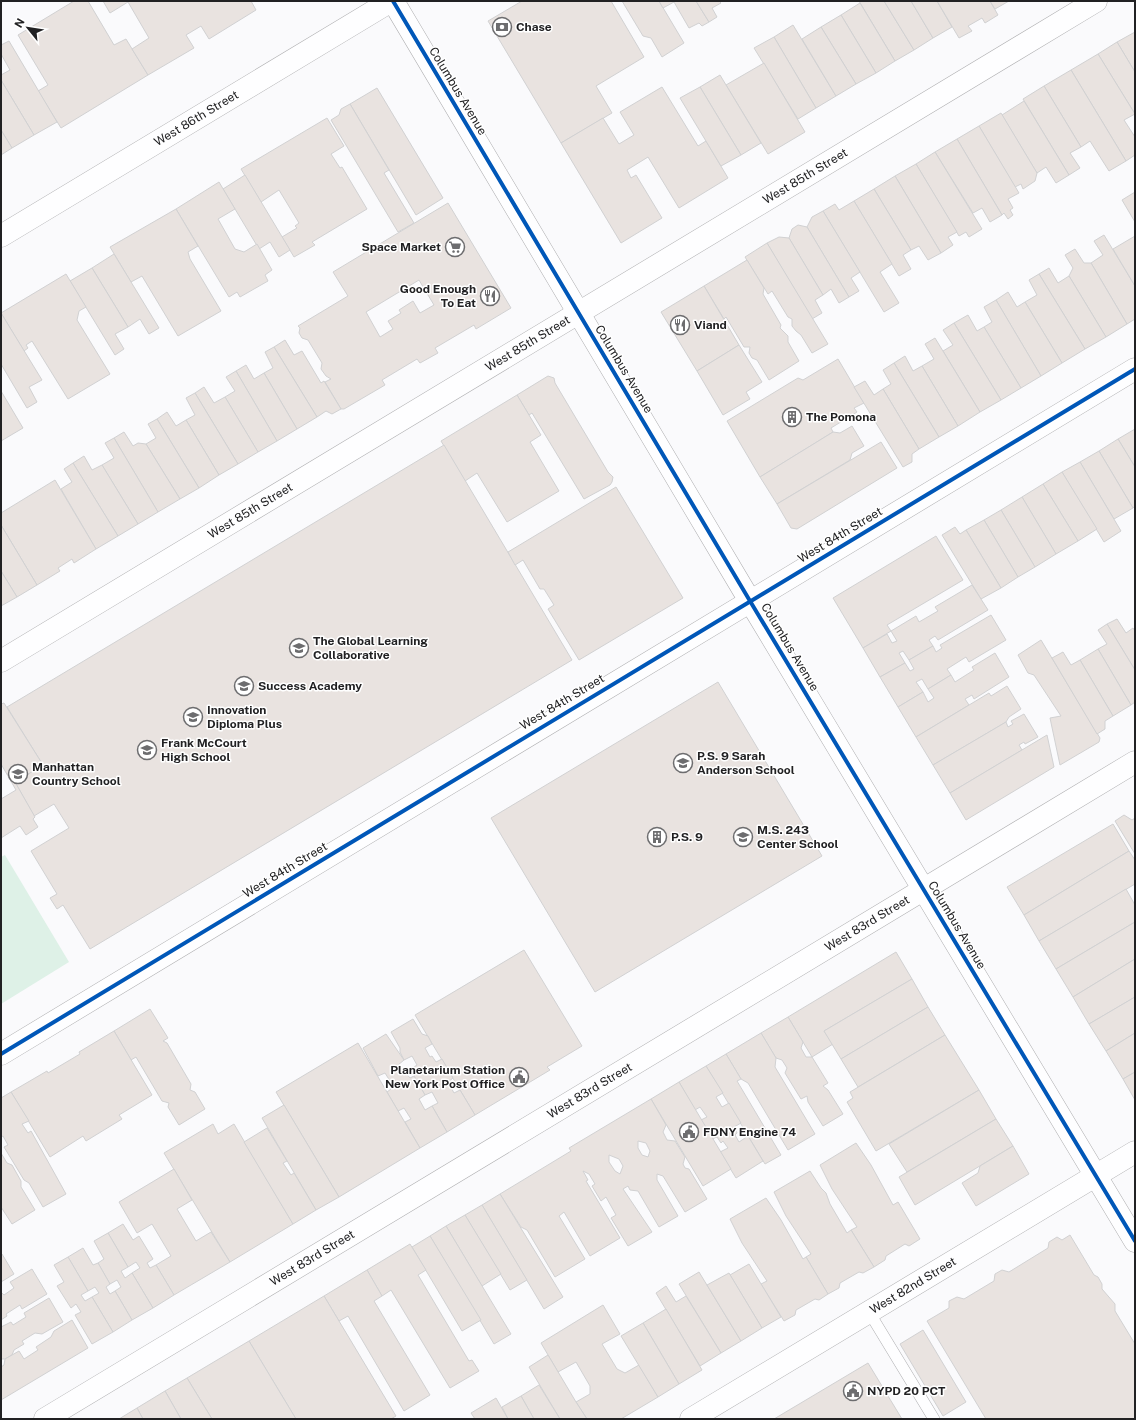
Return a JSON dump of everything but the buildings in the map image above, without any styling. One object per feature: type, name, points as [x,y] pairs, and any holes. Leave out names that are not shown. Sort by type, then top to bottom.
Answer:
[{"type":"street","name":"West 86th Street","points":[[1,236],[392,1]]},
{"type":"street","name":"Columbus Avenue","points":[[392,1],[924,890],[1055,1105],[1135,1241]]},
{"type":"street","name":"West 85th Street","points":[[1,661],[1096,1]]},
{"type":"street","name":"West 84th Street","points":[[1,1054],[750,600],[1135,369]]},
{"type":"street","name":"West 83rd Street","points":[[45,1419],[1135,762]]},
{"type":"street","name":"West 82nd Street","points":[[692,1419],[1135,1152]]},
{"type":"lane","points":[[869,1312],[934,1419]]},
{"type":"green space","points":[[5,855],[69,962],[1,1004],[1,857]]},
{"type":"cycle path","points":[[393,1],[750,601],[1135,1241]]},
{"type":"cycle path","points":[[1,1054],[1135,369]]},
{"type":"place","name":"Chase","points":[[502,27]]},
{"type":"place","name":"Space Market","points":[[455,247]]},
{"type":"place","name":"Good Enough To Eat","points":[[490,296]]},
{"type":"place","name":"Viand","points":[[680,325]]},
{"type":"place","name":"The Pomona","points":[[792,417]]},
{"type":"place","name":"The Global Learning Collaborative","points":[[299,648]]},
{"type":"place","name":"Success Academy","points":[[244,686]]},
{"type":"place","name":"Innovation Diploma Plus","points":[[193,717]]},
{"type":"place","name":"Frank McCourt High School","points":[[147,750]]},
{"type":"place","name":"P.S. 9 Sarah Anderson School","points":[[683,763]]},
{"type":"place","name":"Manhattan Country School","points":[[18,774]]},
{"type":"place","name":"P.S. 9","points":[[657,837]]},
{"type":"place","name":"M.S. 243 Center School","points":[[743,837]]},
{"type":"place","name":"Planetarium Station New York Post Office","points":[[519,1077]]},
{"type":"place","name":"FDNY Engine 74","points":[[689,1132]]},
{"type":"place","name":"NYPD 20 PCT","points":[[853,1391]]}]
